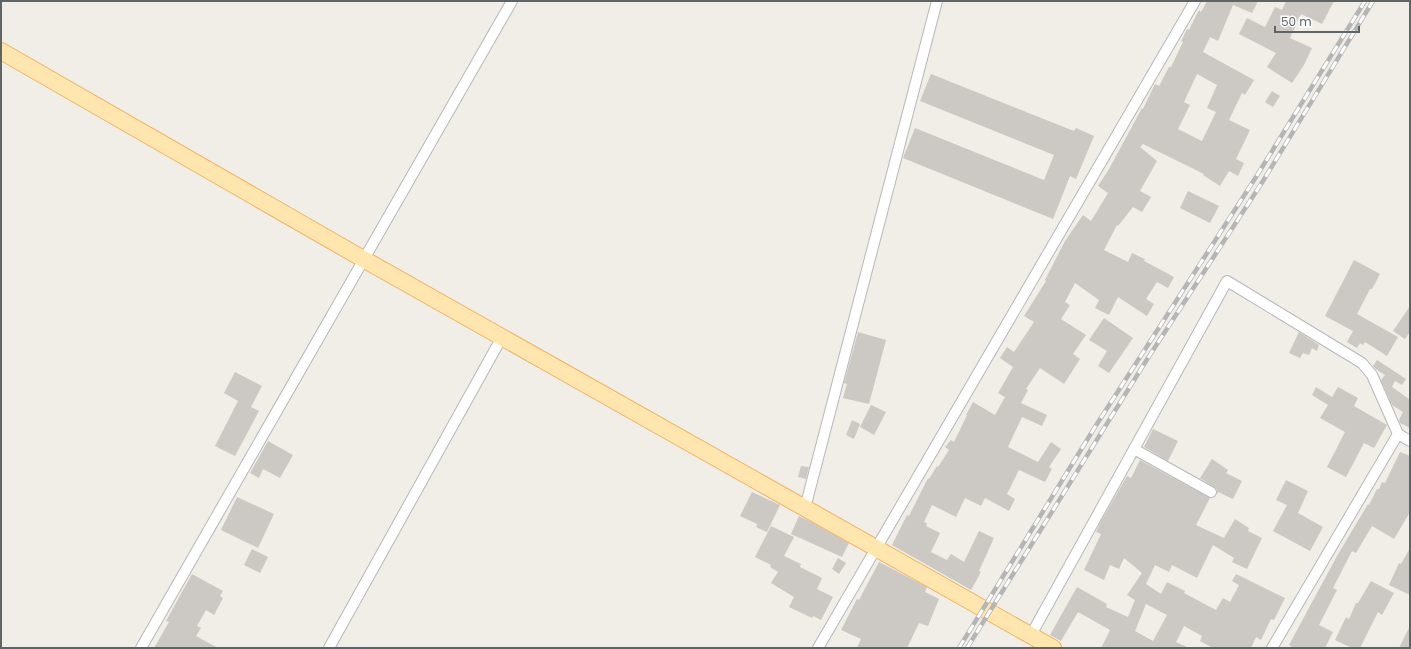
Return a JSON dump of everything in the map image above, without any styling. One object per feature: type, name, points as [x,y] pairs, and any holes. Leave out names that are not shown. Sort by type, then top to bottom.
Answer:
[{"type":"main road","points":[[1,51],[364,260],[875,548],[990,611],[1053,648]]},
{"type":"street","points":[[141,648],[512,1]]},
{"type":"street","points":[[805,508],[936,1]]},
{"type":"street","points":[[818,648],[1195,1]]},
{"type":"street","points":[[1031,635],[1227,281],[1362,362],[1372,375],[1398,434],[1410,441]]},
{"type":"street","points":[[329,648],[502,337]]},
{"type":"street","points":[[1272,648],[1398,434]]},
{"type":"street","points":[[1134,449],[1211,492]]},
{"type":"building","points":[[1207,1],[1258,1],[1252,13],[1233,5],[1218,41],[1210,37],[1203,52],[1254,80],[1245,95],[1242,93],[1229,120],[1250,130],[1236,159],[1244,163],[1238,176],[1229,171],[1220,186],[1203,175],[1204,174],[1143,144],[1140,147],[1157,161],[1140,191],[1151,197],[1142,212],[1133,207],[1118,226],[1117,225],[1104,250],[1128,262],[1132,253],[1145,259],[1144,261],[1174,277],[1168,288],[1157,282],[1146,299],[1154,304],[1147,316],[1118,297],[1109,315],[1095,308],[1099,300],[1075,283],[1065,302],[1070,305],[1061,319],[1086,335],[1073,354],[1080,359],[1064,384],[1040,368],[1026,389],[1028,390],[1021,403],[1047,415],[1042,426],[1022,417],[1008,447],[1038,462],[1051,442],[1061,449],[1049,467],[1052,469],[1045,482],[1019,470],[1007,494],[1015,499],[1009,511],[985,498],[981,506],[965,498],[956,517],[932,505],[924,522],[927,523],[926,526],[940,533],[931,552],[947,560],[951,554],[964,562],[979,531],[994,538],[979,571],[981,572],[971,590],[892,545],[907,515],[909,516],[928,478],[929,479],[949,450],[945,447],[951,440],[954,442],[973,402],[995,415],[1005,397],[998,393],[1013,367],[1000,358],[1007,347],[1014,352],[1034,322],[1024,316],[1046,281],[1045,280],[1065,241],[1083,215],[1091,221],[1108,193],[1098,186],[1109,169],[1142,108],[1143,109],[1155,84],[1159,86],[1169,67],[1171,67],[1183,42],[1181,41],[1187,29],[1189,30],[1199,10],[1201,12]],"holes":[[[1197,74],[1217,85],[1207,108],[1216,112],[1202,141],[1178,129],[1190,105],[1184,102]]]},
{"type":"building","points":[[1286,1],[1334,1],[1322,24],[1301,14],[1290,38],[1312,48],[1304,65],[1292,83],[1267,67],[1276,53],[1239,34],[1247,18],[1265,27],[1275,7],[1282,10]]},
{"type":"building","points":[[931,74],[1074,131],[1076,128],[1094,136],[1076,179],[1070,176],[1053,219],[903,158],[915,128],[1044,180],[1054,155],[920,101]]},
{"type":"building","points":[[1272,91],[1280,96],[1273,107],[1265,102]]},
{"type":"building","points":[[1188,191],[1219,206],[1210,223],[1180,208]]},
{"type":"building","points":[[1354,260],[1380,274],[1357,314],[1398,337],[1387,356],[1365,342],[1363,345],[1360,343],[1357,348],[1347,342],[1353,331],[1325,316]]},
{"type":"building","points":[[1410,306],[1410,332],[1405,339],[1393,331]]},
{"type":"building","points":[[1104,318],[1133,338],[1109,373],[1098,366],[1107,351],[1089,340]]},
{"type":"building","points":[[858,332],[886,340],[869,404],[843,398],[847,384],[844,383]]},
{"type":"building","points":[[1299,332],[1319,345],[1317,351],[1312,348],[1309,355],[1303,353],[1300,358],[1289,353]]},
{"type":"building","points":[[1377,360],[1406,379],[1402,385],[1395,381],[1392,387],[1409,399],[1410,396],[1410,428],[1400,423],[1399,420],[1403,412],[1392,405],[1381,380],[1385,375],[1373,366]]},
{"type":"building","points":[[235,372],[262,386],[251,407],[259,411],[235,456],[215,446],[238,401],[224,393]]},
{"type":"building","points":[[1316,387],[1332,397],[1338,387],[1358,398],[1354,406],[1387,425],[1374,448],[1364,443],[1346,477],[1327,467],[1345,432],[1320,418],[1328,405],[1312,395]]},
{"type":"building","points":[[871,405],[886,412],[874,435],[860,427]]},
{"type":"building","points":[[852,420],[860,424],[854,439],[846,435]]},
{"type":"building","points":[[1153,429],[1178,441],[1168,461],[1144,447]]},
{"type":"building","points":[[268,441],[293,455],[280,478],[263,469],[259,478],[250,473]]},
{"type":"building","points":[[1400,452],[1410,456],[1410,512],[1394,539],[1372,526],[1356,553],[1352,551],[1333,588],[1337,590],[1319,625],[1333,632],[1325,648],[1294,648],[1289,645],[1337,556],[1368,504],[1369,505],[1377,489],[1379,489],[1382,482],[1385,483]]},
{"type":"building","points":[[1212,459],[1228,470],[1226,473],[1242,481],[1233,499],[1218,492],[1217,494],[1217,489],[1200,478]]},
{"type":"building","points":[[1140,460],[1210,498],[1196,525],[1224,538],[1235,519],[1249,528],[1248,531],[1262,538],[1247,569],[1232,562],[1234,558],[1213,545],[1197,578],[1172,565],[1169,572],[1155,565],[1146,584],[1161,594],[1167,582],[1216,610],[1223,598],[1230,602],[1239,585],[1232,581],[1236,574],[1285,598],[1274,620],[1271,619],[1261,640],[1256,637],[1251,648],[1213,648],[1200,641],[1202,636],[1184,626],[1176,642],[1189,648],[1101,648],[1110,630],[1078,612],[1061,641],[1050,635],[1077,587],[1107,604],[1106,607],[1128,617],[1135,600],[1127,595],[1142,573],[1124,558],[1119,569],[1110,565],[1104,580],[1084,570],[1101,534],[1096,532],[1100,523],[1127,476],[1131,478]],"holes":[[[1146,604],[1167,615],[1153,641],[1135,631]]]},
{"type":"building","points":[[801,466],[809,467],[806,479],[798,477]]},
{"type":"building","points":[[1286,480],[1308,491],[1298,513],[1323,527],[1310,551],[1273,531],[1287,505],[1276,500]]},
{"type":"building","points":[[752,492],[780,505],[767,532],[756,527],[757,524],[740,516]]},
{"type":"building","points":[[237,497],[274,514],[258,548],[221,530]]},
{"type":"building","points":[[799,516],[849,543],[842,557],[791,534]]},
{"type":"building","points":[[771,526],[794,537],[784,556],[801,564],[800,567],[822,578],[817,589],[833,597],[821,620],[813,616],[812,618],[789,607],[794,597],[771,583],[778,572],[770,567],[771,565],[755,557]]},
{"type":"building","points":[[1410,548],[1410,595],[1389,585],[1399,563],[1401,564]]},
{"type":"building","points":[[252,549],[268,557],[260,573],[244,565]]},
{"type":"building","points":[[838,558],[846,563],[839,574],[832,569]]},
{"type":"building","points":[[879,562],[927,587],[925,592],[939,599],[928,626],[919,623],[907,648],[857,648],[861,639],[841,630]]},
{"type":"building","points":[[192,574],[223,591],[220,596],[223,598],[214,615],[206,610],[197,626],[201,628],[196,636],[218,648],[154,648],[169,622],[166,621]]},
{"type":"building","points":[[1371,581],[1394,593],[1382,615],[1378,612],[1360,648],[1352,648],[1335,640],[1346,617],[1349,619],[1356,603],[1358,603]]},
{"type":"building","points":[[1410,626],[1410,648],[1399,648]]},
{"type":"railway","points":[[959,648],[1095,427],[1256,177],[1365,1]]},
{"type":"railway","points":[[967,648],[1146,361],[1263,181],[1373,1]]}]
